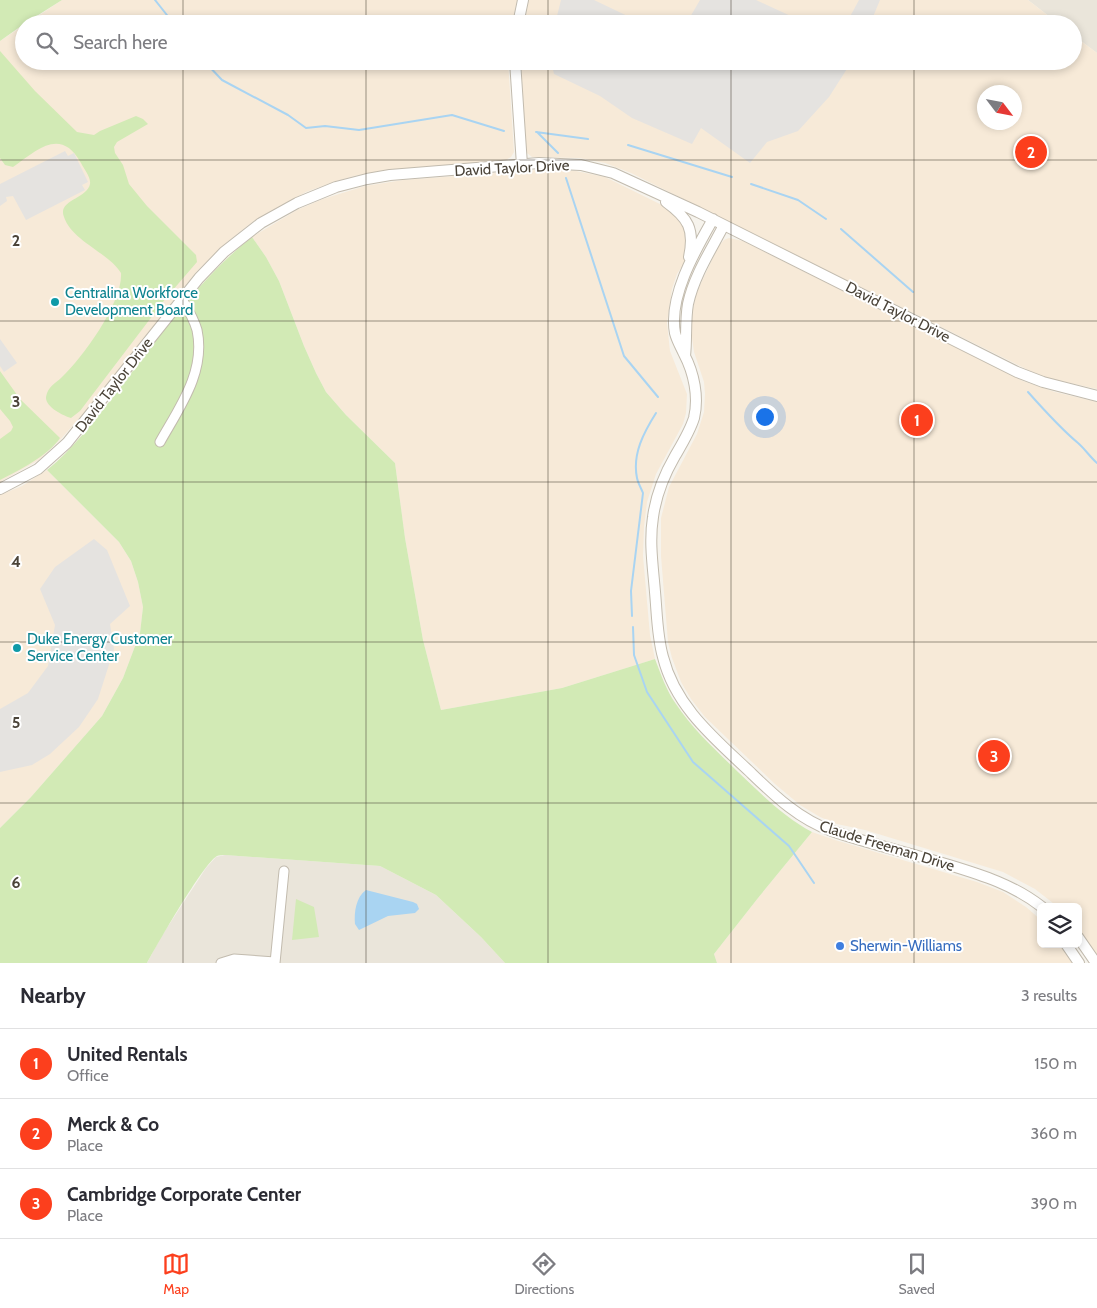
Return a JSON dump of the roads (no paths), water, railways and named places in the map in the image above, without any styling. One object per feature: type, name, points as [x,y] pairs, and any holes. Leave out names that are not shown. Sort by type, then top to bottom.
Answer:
[{"type":"street","points":[[520,15],[522,0]]},
{"type":"street","points":[[516,70],[522,165]]},
{"type":"street","name":"David Taylor Drive","points":[[0,489],[38,469],[67,443],[182,299],[211,265],[242,237],[272,216],[319,193],[384,176],[556,163],[589,166],[612,173],[712,219],[1017,372],[1043,382],[1097,396]]},
{"type":"street","points":[[649,190],[672,206],[689,226],[691,247],[683,280]]},
{"type":"street","name":"Claude Freeman Drive","points":[[712,219],[683,280],[676,301],[674,324],[677,341],[685,356],[696,389],[694,415],[690,428],[659,491],[652,520],[651,540],[661,647],[670,676],[682,700],[700,723],[779,799],[801,816],[835,832],[997,880],[1024,894],[1037,903]]},
{"type":"street","name":"Claude Freeman Drive","points":[[685,356],[687,313],[690,296],[700,271],[724,225]]},
{"type":"street","points":[[160,442],[190,388],[196,365],[197,331],[182,299]]},
{"type":"street","points":[[221,963],[234,959],[275,963],[284,871]]},
{"type":"street","points":[[1082,943],[1096,963]]},
{"type":"street","points":[[1069,948],[1079,963]]},
{"type":"water","points":[[366,890],[413,902],[417,904],[419,909],[415,913],[388,916],[359,930],[355,924],[355,910],[360,897]]},
{"type":"waterway","points":[[155,0],[167,15]]},
{"type":"waterway","points":[[213,70],[222,80],[288,115],[306,128],[325,126],[359,130],[452,115],[504,131]]},
{"type":"waterway","points":[[536,132],[588,139]]},
{"type":"waterway","points":[[537,132],[558,153]]},
{"type":"waterway","points":[[628,145],[732,177]]},
{"type":"waterway","points":[[566,178],[624,356],[658,397]]},
{"type":"waterway","points":[[751,184],[798,200],[826,219]]},
{"type":"waterway","points":[[841,229],[913,292]]},
{"type":"waterway","points":[[1028,392],[1052,419],[1081,445],[1097,463]]},
{"type":"waterway","points":[[632,616],[631,591],[643,493],[637,478],[636,460],[643,436],[656,413]]},
{"type":"waterway","points":[[633,627],[634,655],[647,692],[693,762],[789,846],[814,883]]},
{"type":"place","name":"Merck & Co","points":[[1031,152]]},
{"type":"place","name":"Centralina Workforce Development Board","points":[[55,302]]},
{"type":"place","name":"United Rentals","points":[[917,420]]},
{"type":"place","name":"Duke Energy Customer Service Center","points":[[17,648]]},
{"type":"place","name":"Cambridge Corporate Center","points":[[994,756]]},
{"type":"place","name":"Sherwin-Williams","points":[[840,946]]}]
